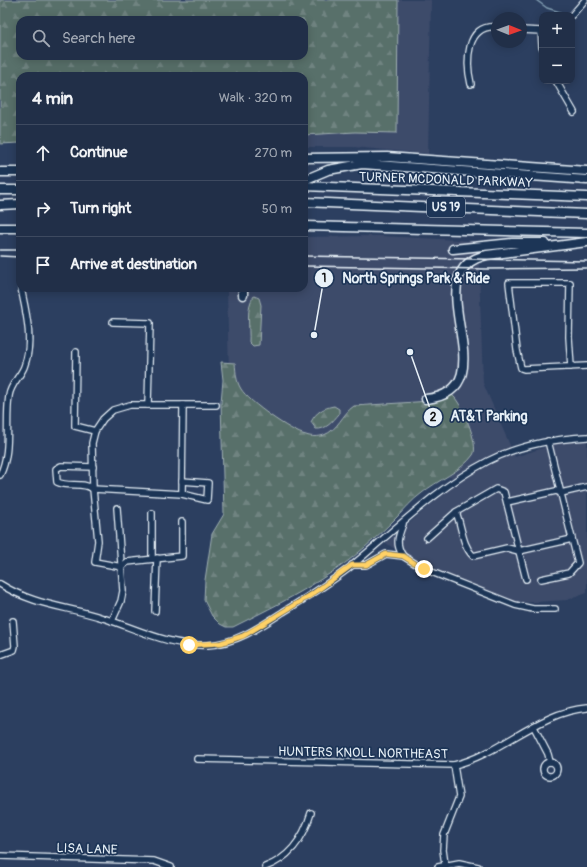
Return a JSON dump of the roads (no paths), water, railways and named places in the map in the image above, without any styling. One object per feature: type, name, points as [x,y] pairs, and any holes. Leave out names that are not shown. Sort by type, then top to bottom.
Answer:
[{"type":"highway","points":[[308,158],[387,157],[587,171]]},
{"type":"highway","points":[[308,178],[328,170],[356,165],[473,171],[587,180]]},
{"type":"highway","points":[[0,172],[16,172]]},
{"type":"highway","name":"TURNER MCDONALD PARKWAY","points":[[308,186],[587,197]]},
{"type":"highway","points":[[0,190],[16,190]]},
{"type":"highway","name":"US 19","points":[[308,202],[587,214]]},
{"type":"highway","points":[[0,205],[16,204]]},
{"type":"highway","points":[[308,226],[587,233]]},
{"type":"highway","points":[[0,228],[16,228]]},
{"type":"highway","points":[[453,249],[512,243],[585,242]]},
{"type":"highway","points":[[426,399],[433,398],[447,392],[454,387],[462,374],[464,356],[456,285],[460,271],[466,264],[472,260],[487,255],[585,242]]},
{"type":"street","points":[[575,12],[585,0]]},
{"type":"street","points":[[471,84],[468,72],[471,40],[479,32],[486,28],[491,28]]},
{"type":"street","points":[[527,30],[539,31]]},
{"type":"street","points":[[558,84],[574,112]]},
{"type":"street","points":[[571,366],[569,337],[570,283],[509,283],[508,286],[517,350],[521,368],[587,366]]},
{"type":"street","points":[[0,475],[6,458],[9,395],[23,368],[27,354],[27,318],[21,292]]},
{"type":"street","points":[[113,322],[150,323],[148,405]]},
{"type":"street","points":[[76,352],[75,426],[94,431]]},
{"type":"street","points":[[122,567],[95,562],[98,541],[93,489],[92,443],[94,431],[103,419],[113,410],[130,405],[216,405]]},
{"type":"street","points":[[182,494],[183,405]]},
{"type":"street","points":[[0,584],[35,602],[112,621],[138,631],[179,643],[200,645],[221,643],[254,630],[317,591],[352,565],[403,522],[465,475],[488,461],[523,447],[548,441],[587,437]]},
{"type":"street","points":[[541,578],[569,573],[576,568],[578,564],[548,441]]},
{"type":"street","points":[[93,467],[61,466],[56,469],[57,482],[62,485],[86,484],[93,489],[182,494],[207,500],[208,483],[182,481]]},
{"type":"street","points":[[507,502],[556,490],[561,493],[587,487]]},
{"type":"street","points":[[427,538],[456,512],[496,489],[504,492],[526,579]]},
{"type":"street","points":[[112,621],[120,605],[123,591],[117,508]]},
{"type":"street","points":[[456,512],[467,550],[473,556],[507,548],[519,552],[572,539]]},
{"type":"street","points":[[152,513],[155,611]]},
{"type":"street","points":[[122,567],[127,562],[182,556],[182,522]]},
{"type":"street","points":[[403,522],[397,540],[397,545],[403,556]]},
{"type":"street","points":[[352,565],[366,565],[386,554],[403,556],[424,569],[515,605],[533,609],[555,609]]},
{"type":"street","points":[[0,656],[14,650],[13,621]]},
{"type":"street","name":"HUNTERS KNOLL NORTHEAST","points":[[197,759],[454,765],[478,757],[556,715],[587,708]]},
{"type":"street","points":[[534,727],[548,754],[550,762]]},
{"type":"street","points":[[445,864],[443,850],[444,836],[459,797],[454,765]]},
{"type":"street","points":[[265,867],[279,860],[294,847],[304,831],[311,813]]},
{"type":"street","name":"LISA LANE","points":[[0,856],[154,861],[171,867]]},
{"type":"street","points":[[438,867],[445,864],[459,863],[478,867]]},
{"type":"waterway","points":[[536,0],[547,8],[560,12]]},
{"type":"railway","points":[[0,250],[16,250]]},
{"type":"railway","points":[[0,256],[16,257]]},
{"type":"railway","points":[[308,256],[587,261]]},
{"type":"railway","points":[[308,266],[487,269],[587,268]]},
{"type":"place","name":"North Springs Park & Ride","points":[[314,335]]},
{"type":"place","name":"AT&T Parking","points":[[410,352]]}]
